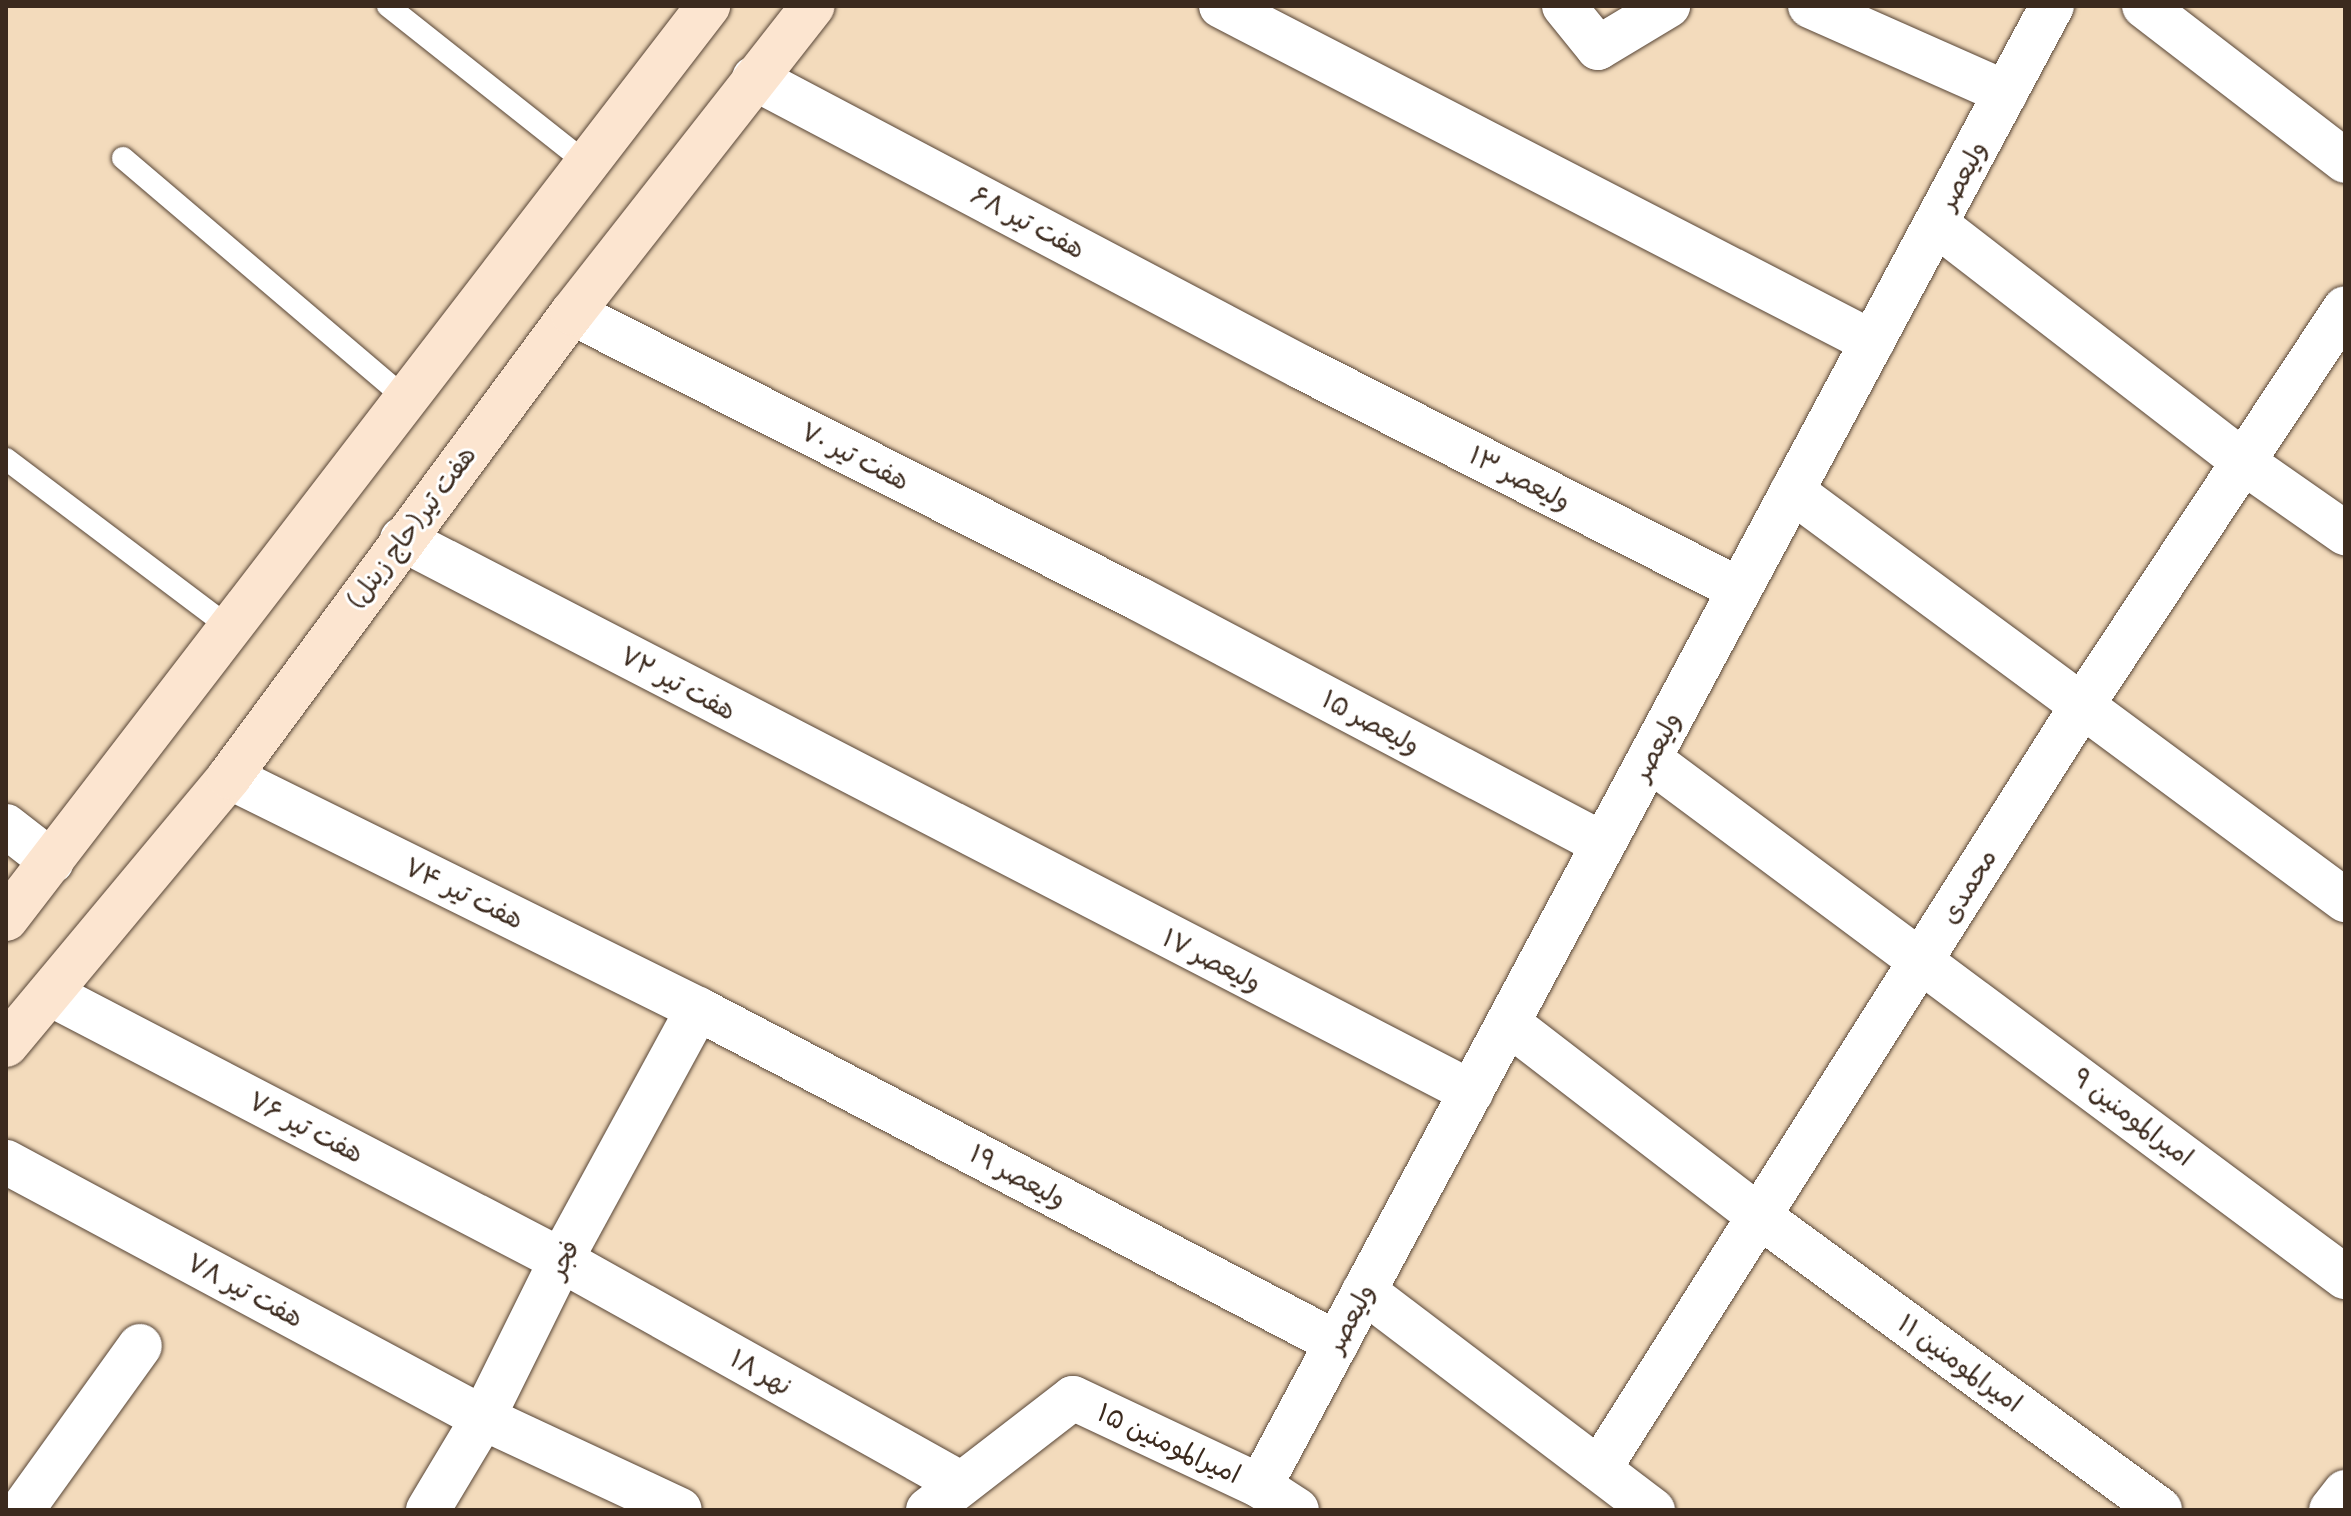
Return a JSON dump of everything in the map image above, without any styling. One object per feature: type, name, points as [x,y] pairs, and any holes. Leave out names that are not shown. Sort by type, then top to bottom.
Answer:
[{"type":"main road","points":[[6,919],[708,6]]},
{"type":"main road","name":"هفت تیر(حاج زینل)","points":[[6,1045],[229,777],[572,313],[813,6]]},
{"type":"street","points":[[1221,6],[1489,141],[1872,342]]},
{"type":"street","points":[[1564,6],[1598,48],[1668,6]]},
{"type":"street","points":[[1810,6],[2006,93]]},
{"type":"street","name":"ولیعصر","points":[[1260,1486],[2052,6]]},
{"type":"street","points":[[2144,6],[2345,161]]},
{"type":"street","name":"هفت تیر ۶۸","points":[[754,78],[1301,367]]},
{"type":"street","points":[[1936,224],[2246,464],[2345,533]]},
{"type":"street","name":"محمدی","points":[[1599,1469],[2081,707],[2246,464],[2345,308]]},
{"type":"street","name":"هفت تیر ۷۰","points":[[572,313],[1139,599]]},
{"type":"street","name":"ولیعصر ۱۳","points":[[1301,367],[1740,590]]},
{"type":"street","points":[[1792,491],[2345,900]]},
{"type":"street","name":"هفت تیر ۷۲","points":[[402,539],[954,827]]},
{"type":"street","name":"ولیعصر ۱۵","points":[[1139,599],[1603,844]]},
{"type":"street","name":"امیرالمومنین ۹","points":[[1649,759],[1922,958],[2345,1277]]},
{"type":"street","name":"هفت تیر ۷۴","points":[[229,777],[698,1009]]},
{"type":"street","points":[[6,826],[52,862]]},
{"type":"street","name":"ولیعصر ۱۷","points":[[954,827],[1471,1092]]},
{"type":"street","name":"هفت تیر ۷۶","points":[[50,994],[561,1260]]},
{"type":"street","name":"فجر","points":[[428,1510],[483,1418],[561,1260],[698,1009]]},
{"type":"street","name":"ولیعصر ۱۹","points":[[698,1009],[1337,1343]]},
{"type":"street","name":"امیرالمومنین ۱۱","points":[[1508,1023],[1759,1216],[2160,1510]]},
{"type":"street","name":"هفت تیر ۷۸","points":[[6,1162],[483,1418],[680,1510]]},
{"type":"street","name":"نهر ۱۸","points":[[561,1260],[945,1497]]},
{"type":"street","points":[[1364,1291],[1653,1510]]},
{"type":"street","points":[[22,1510],[140,1346]]},
{"type":"street","name":"امیرالمومنین ۱۵","points":[[945,1497],[1073,1398],[1260,1486],[1297,1510]]},
{"type":"street","points":[[2331,1510],[2345,1492]]},
{"type":"lane","points":[[388,6],[586,163]]},
{"type":"lane","points":[[123,158],[407,400]]},
{"type":"lane","points":[[6,459],[232,629]]}]
